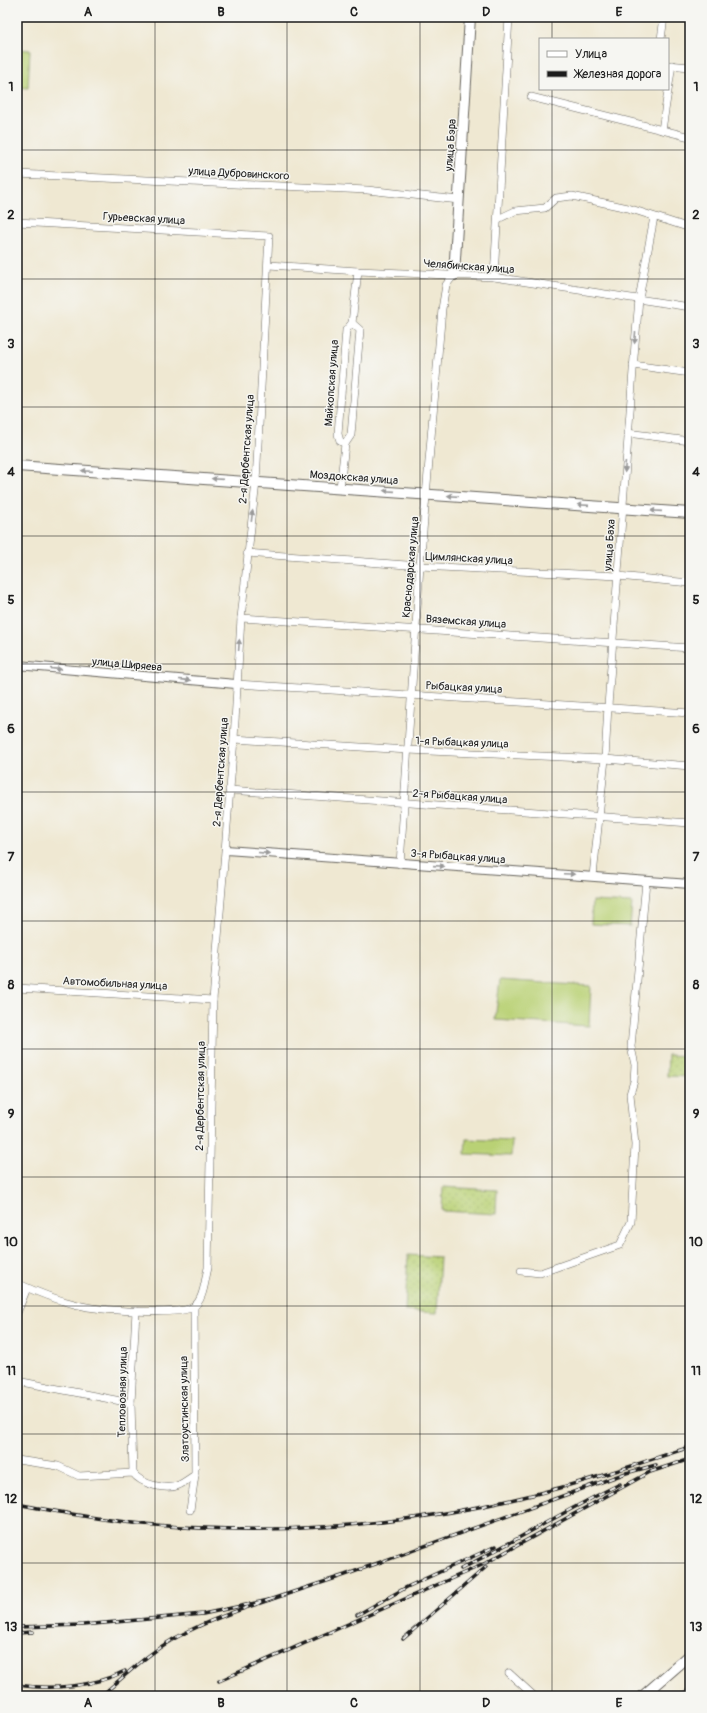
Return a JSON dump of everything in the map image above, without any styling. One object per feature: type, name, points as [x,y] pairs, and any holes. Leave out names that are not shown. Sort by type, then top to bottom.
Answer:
[{"type":"main road","name":"улица Бэра","points":[[454,275],[470,17]]},
{"type":"main road","name":"Моздокская улица","points":[[17,466],[690,513]]},
{"type":"main road","points":[[643,1696],[690,1655]]},
{"type":"street","points":[[494,277],[509,17]]},
{"type":"street","points":[[661,38],[664,17]]},
{"type":"street","points":[[670,65],[690,67]]},
{"type":"street","points":[[662,130],[667,90]]},
{"type":"street","points":[[531,97],[690,137]]},
{"type":"street","name":"улица Дубровинского","points":[[17,174],[367,190],[459,200]]},
{"type":"street","points":[[498,219],[515,211],[545,208],[556,198],[572,196],[628,208],[690,228]]},
{"type":"street","name":"улица Баха","points":[[593,876],[605,759],[627,434],[639,299],[654,217]]},
{"type":"street","name":"Гурьевская улица","points":[[17,222],[269,236]]},
{"type":"street","name":"2-я Дербентская улица","points":[[194,1307],[199,1302],[208,1268],[213,1000],[226,850],[241,618],[256,482],[269,236]]},
{"type":"street","name":"Челябинская улица","points":[[268,265],[358,271],[494,277],[690,307]]},
{"type":"street","name":"Майкопская улица","points":[[345,444],[340,441],[338,434],[346,330],[352,323],[358,271]]},
{"type":"street","name":"Краснодарская улица","points":[[400,864],[420,566],[428,494],[442,309],[446,285],[454,275]]},
{"type":"street","name":"Майкопская улица","points":[[340,488],[345,444],[351,435],[360,330],[352,323]]},
{"type":"street","points":[[633,365],[690,374]]},
{"type":"street","points":[[627,434],[690,441]]},
{"type":"street","name":"Цимлянская улица","points":[[247,553],[420,566],[618,576],[690,583]]},
{"type":"street","name":"Вяземская улица","points":[[241,618],[690,648]]},
{"type":"street","name":"улица Ширяева","points":[[17,665],[236,684]]},
{"type":"street","name":"Рыбацкая улица","points":[[236,684],[608,706],[690,713]]},
{"type":"street","name":"1-я Рыбацкая улица","points":[[234,739],[408,750],[605,759],[690,766]]},
{"type":"street","name":"2-я Рыбацкая улица","points":[[229,790],[404,804],[690,823]]},
{"type":"street","name":"3-я Рыбацкая улица","points":[[226,850],[400,864],[593,876],[690,884]]},
{"type":"street","points":[[521,1271],[540,1272],[620,1245],[631,1222],[635,1145],[630,1094],[634,1081],[635,1064],[631,1047],[646,881]]},
{"type":"street","name":"Автомобильная улица","points":[[17,988],[213,1000]]},
{"type":"street","points":[[17,1283],[27,1288],[78,1305],[136,1311],[184,1310],[194,1307]]},
{"type":"street","points":[[17,1313],[27,1288]]},
{"type":"street","name":"Златоустинская улица","points":[[190,1510],[195,1475],[194,1307]]},
{"type":"street","name":"Тепловозная улица","points":[[132,1473],[131,1403],[136,1311]]},
{"type":"street","points":[[17,1380],[131,1403]]},
{"type":"street","points":[[17,1460],[58,1466],[79,1476],[132,1473],[137,1479],[166,1487],[179,1485],[195,1475]]},
{"type":"street","points":[[510,1672],[534,1696]]},
{"type":"green space","points":[[17,49],[30,50],[28,88],[17,87]]},
{"type":"green space","points":[[592,901],[632,903],[630,926],[591,924]]},
{"type":"green space","points":[[500,980],[591,986],[589,1026],[495,1020]]},
{"type":"green space","points":[[668,1055],[690,1056],[690,1077],[667,1076]]},
{"type":"green space","points":[[466,1139],[512,1141],[511,1156],[465,1154]]},
{"type":"green space","points":[[443,1187],[497,1190],[496,1214],[442,1211]]},
{"type":"green space","points":[[408,1255],[440,1257],[437,1313],[405,1311]]},
{"type":"railway","points":[[17,1504],[111,1520],[195,1528],[248,1529],[352,1525],[404,1519],[508,1501],[559,1488],[690,1447]]},
{"type":"railway","points":[[219,1681],[482,1565],[650,1472],[690,1459]]},
{"type":"railway","points":[[269,1600],[345,1575],[626,1473],[656,1465]]},
{"type":"railway","points":[[461,1569],[580,1504],[620,1484]]},
{"type":"railway","points":[[357,1615],[407,1587],[496,1546]]},
{"type":"railway","points":[[403,1639],[486,1567]]},
{"type":"railway","points":[[17,1627],[83,1625],[203,1614],[269,1600],[213,1620],[170,1641],[139,1663],[101,1696]]},
{"type":"railway","points":[[17,1633],[33,1632]]},
{"type":"railway","points":[[17,1685],[44,1687],[72,1686],[100,1681],[125,1671]]}]
